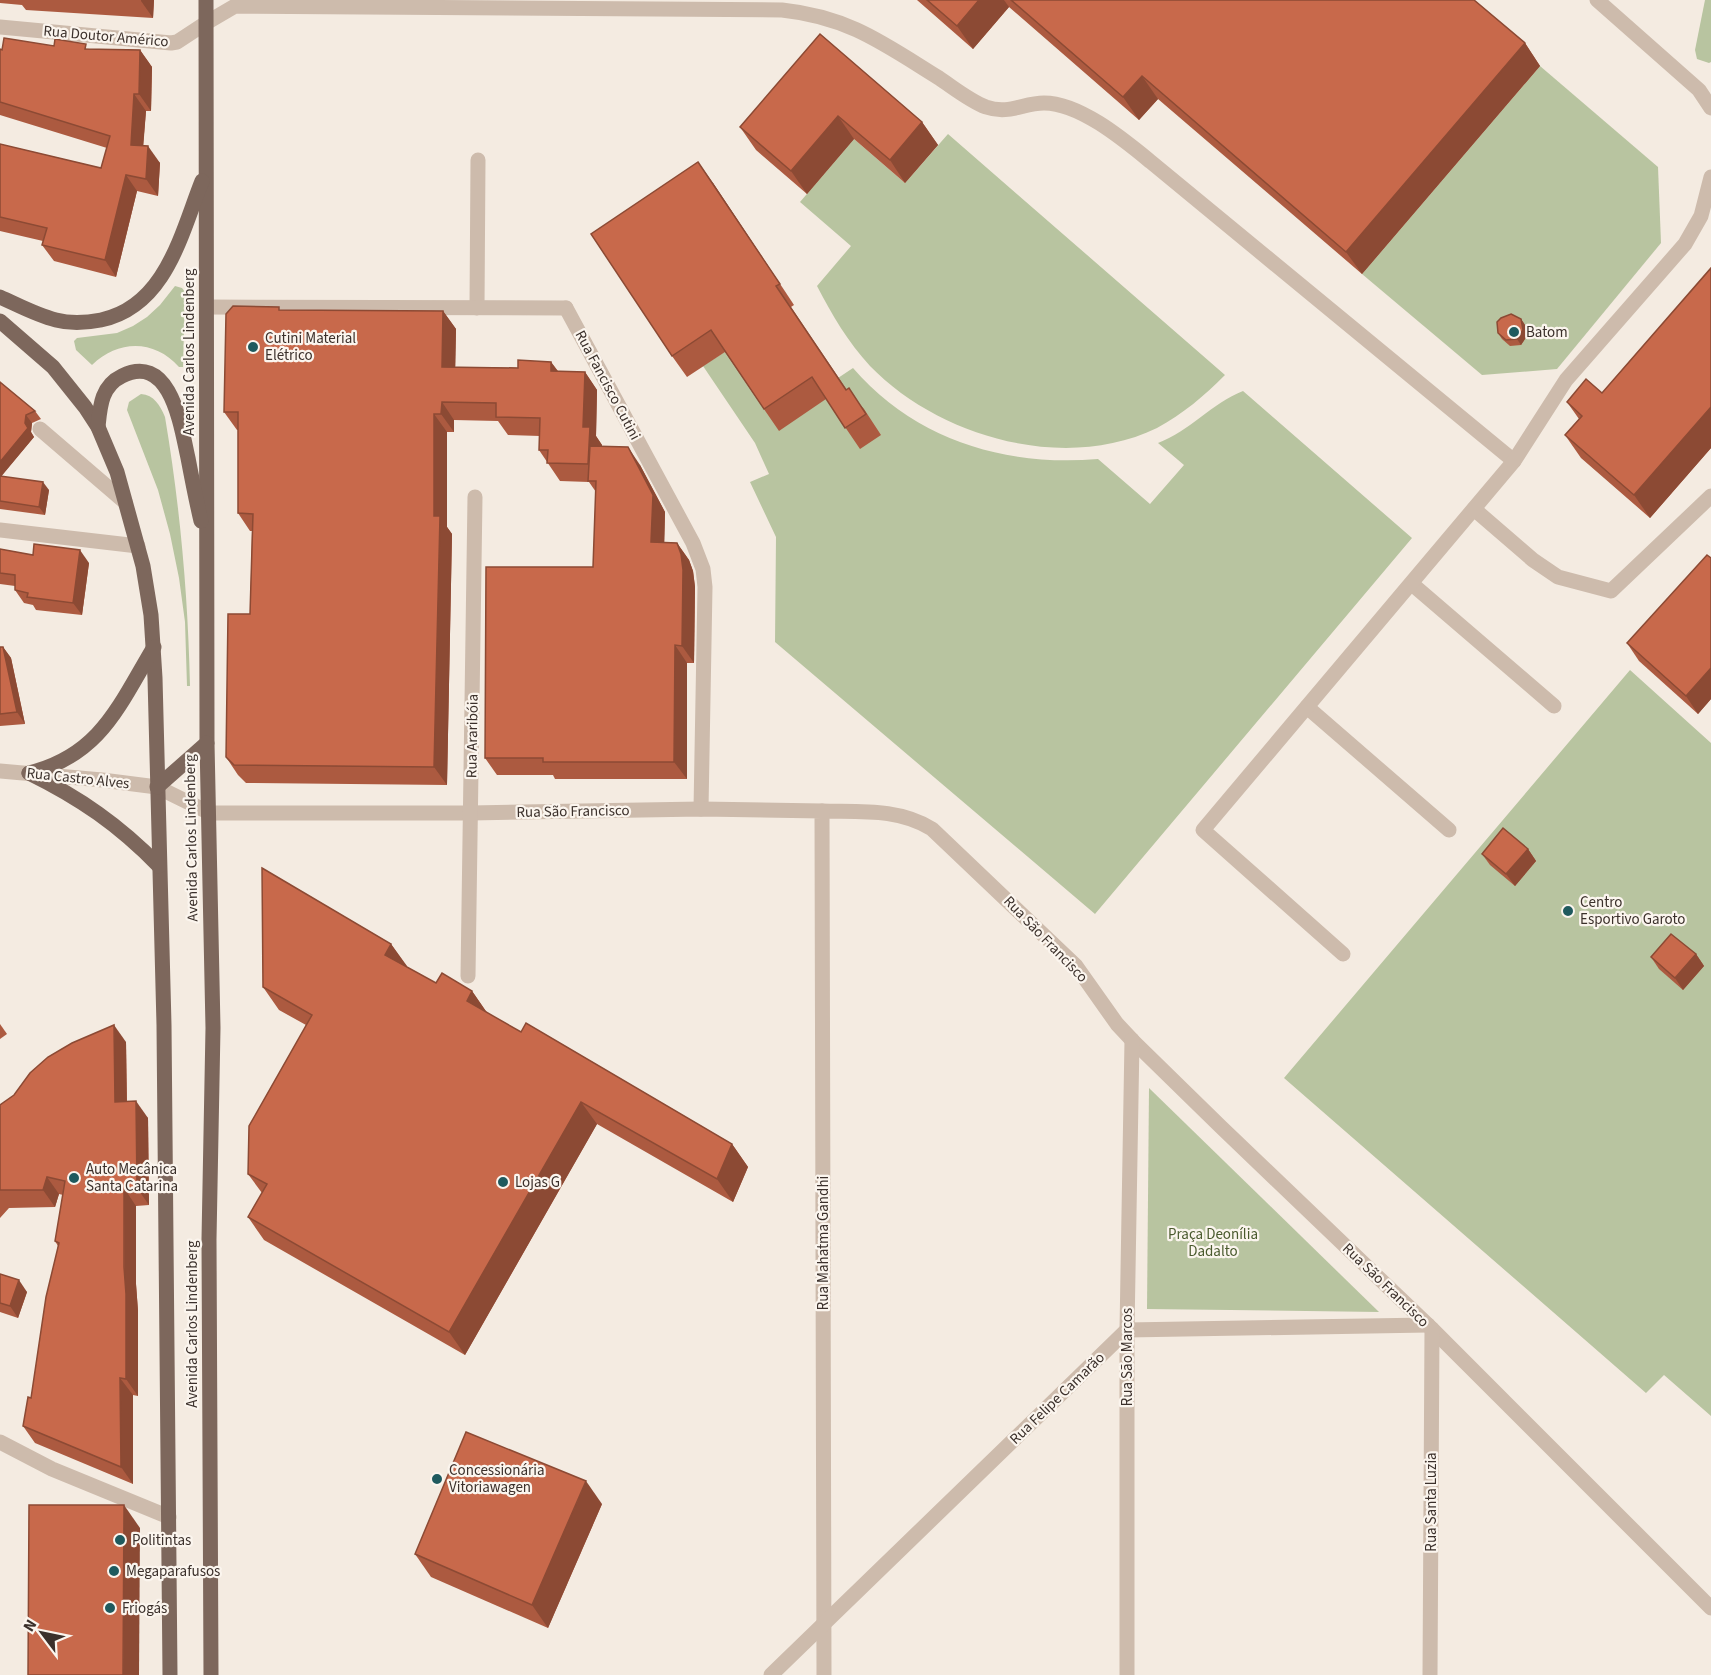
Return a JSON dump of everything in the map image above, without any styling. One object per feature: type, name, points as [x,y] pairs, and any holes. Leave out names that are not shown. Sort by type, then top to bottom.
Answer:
[{"type":"main road","name":"Avenida Carlos Lindenberg","points":[[206,0],[207,743],[213,1028],[209,1239],[211,1675]]},
{"type":"main road","points":[[0,297],[48,317],[74,323],[92,322],[126,312],[154,289],[164,274],[205,172]]},
{"type":"main road","name":"Avenida Carlos Lindenberg","points":[[0,321],[53,368],[98,427],[117,472],[144,566],[154,647],[164,1025],[170,1675]]},
{"type":"main road","points":[[98,427],[102,397],[114,381],[123,375],[144,372],[155,377],[164,385],[171,394],[179,414],[207,554]]},
{"type":"main road","points":[[29,773],[62,762],[76,754],[96,736],[112,716],[154,647]]},
{"type":"main road","points":[[157,787],[207,743]]},
{"type":"main road","points":[[29,773],[89,806],[114,824],[159,866]]},
{"type":"street","points":[[1597,0],[1699,90],[1711,108]]},
{"type":"street","name":"Rua Doutor Américo","points":[[0,27],[171,43],[177,42],[235,6],[485,3],[782,10],[806,12],[828,18],[854,27],[985,106],[1008,110],[1042,103],[1074,110],[1109,130],[1135,148],[1514,461]]},
{"type":"street","points":[[477,160],[477,308]]},
{"type":"street","points":[[1343,954],[1203,830],[1514,461],[1566,380],[1695,231],[1707,200],[1711,177]]},
{"type":"street","name":"Rua Fancisco Cutini","points":[[207,307],[566,308],[693,543],[703,569],[705,587],[701,809]]},
{"type":"street","points":[[40,429],[125,502]]},
{"type":"street","points":[[1474,509],[1533,560],[1558,577],[1611,591],[1711,496]]},
{"type":"street","name":"Rua Araribóia","points":[[468,976],[475,497]]},
{"type":"street","points":[[0,530],[138,546]]},
{"type":"street","points":[[1412,584],[1554,706]]},
{"type":"street","points":[[1307,707],[1449,830]]},
{"type":"street","name":"Rua Castro Alves","points":[[0,771],[157,787]]},
{"type":"street","name":"Rua São Francisco","points":[[157,787],[210,813],[471,813],[701,809],[822,811],[905,816],[920,821],[932,829],[1062,950],[1132,1040],[1430,1327],[1711,1608]]},
{"type":"street","name":"Rua Mahatma Gandhi","points":[[822,811],[824,1675]]},
{"type":"street","name":"Rua São Marcos","points":[[1127,1675],[1127,1329],[1132,1040]]},
{"type":"street","points":[[1127,1329],[1430,1327]]},
{"type":"street","name":"Rua Santa Luzia","points":[[1430,1327],[1430,1675]]},
{"type":"street","name":"Rua Felipe Camarão","points":[[771,1675],[1127,1329]]},
{"type":"street","points":[[0,1442],[52,1469],[169,1517]]},
{"type":"green space","points":[[1705,0],[1711,0],[1711,62],[1709,63],[1697,59],[1695,50]]},
{"type":"green space","points":[[1540,66],[1658,167],[1661,243],[1557,369],[1482,375],[1362,274]]},
{"type":"green space","points":[[948,134],[1225,375],[1193,404],[1157,428],[1121,441],[1083,447],[1044,447],[1005,440],[967,429],[931,412],[898,391],[870,366],[855,347],[817,286],[851,246],[800,202],[854,139],[905,183]]},
{"type":"green space","points":[[175,286],[182,288],[185,292],[183,367],[179,367],[159,351],[147,347],[124,347],[102,357],[92,365],[76,350],[74,341],[77,338],[117,333],[147,317]]},
{"type":"green space","points":[[726,351],[844,387],[838,378],[853,368],[878,393],[904,414],[934,431],[996,453],[1064,460],[1098,459],[1150,504],[1184,465],[1158,443],[1180,432],[1221,403],[1243,391],[1412,538],[1095,914],[775,642],[776,537],[750,482],[769,474],[755,443],[703,366]]},
{"type":"green space","points":[[141,394],[150,396],[156,401],[165,417],[182,551],[190,686],[187,686],[185,622],[170,534],[158,490],[127,410],[129,402]]},
{"type":"green space","name":"Centro Esportivo Garoto","points":[[1630,670],[1711,743],[1711,1416],[1664,1375],[1646,1393],[1284,1078]]},
{"type":"green space","name":"Praça Deonília Dadalto","points":[[1149,1088],[1379,1312],[1147,1309]]},
{"type":"building","points":[[927,0],[979,0],[957,26]]},
{"type":"building","points":[[1011,0],[1474,0],[1525,43],[1346,252],[1142,76],[1123,97]]},
{"type":"building","points":[[820,34],[922,122],[890,160],[838,116],[791,171],[740,127]]},
{"type":"building","points":[[4,38],[54,46],[55,39],[86,44],[85,49],[140,50],[139,94],[134,94],[131,145],[148,146],[146,179],[126,175],[105,260],[42,245],[47,228],[0,217],[0,144],[101,168],[110,136],[0,102],[0,49],[2,50]]},
{"type":"building","points":[[698,162],[780,284],[776,286],[846,390],[849,388],[866,414],[845,428],[812,377],[764,409],[711,330],[672,356],[591,234]]},
{"type":"building","points":[[1711,268],[1711,407],[1634,495],[1565,435],[1582,416],[1567,402],[1586,379],[1602,393]]},
{"type":"building","points":[[233,306],[279,307],[279,310],[443,311],[442,367],[518,368],[518,360],[551,362],[551,371],[585,372],[583,427],[590,427],[588,464],[547,463],[548,450],[539,450],[540,418],[496,417],[496,403],[442,402],[441,414],[434,414],[434,516],[440,516],[434,767],[234,765],[226,757],[228,614],[250,614],[253,514],[238,513],[238,412],[224,412],[226,314]]},
{"type":"building","name":"Batom","points":[[1511,314],[1521,319],[1523,330],[1517,339],[1506,340],[1498,333],[1497,322]]},
{"type":"building","points":[[0,382],[35,411],[26,415],[25,423],[28,428],[0,462]]},
{"type":"building","points":[[590,446],[628,447],[653,495],[651,542],[677,543],[681,554],[683,570],[682,646],[675,645],[674,762],[543,762],[543,758],[485,758],[486,567],[593,567],[596,481],[588,481]]},
{"type":"building","points":[[0,476],[43,482],[39,507],[0,501]]},
{"type":"building","points":[[34,544],[80,550],[73,603],[27,597],[28,593],[15,590],[15,575],[0,573],[0,549],[33,555]]},
{"type":"building","points":[[1707,555],[1711,558],[1711,668],[1686,696],[1627,643]]},
{"type":"building","points":[[0,647],[3,647],[17,712],[0,714]]},
{"type":"building","points":[[1503,828],[1528,849],[1506,874],[1482,854]]},
{"type":"building","points":[[262,868],[391,944],[385,955],[436,983],[442,973],[472,991],[467,1001],[521,1032],[526,1023],[732,1144],[717,1179],[581,1102],[449,1332],[248,1217],[267,1184],[248,1174],[249,1126],[312,1015],[263,987]]},
{"type":"building","points":[[1671,934],[1696,954],[1675,978],[1651,957]]},
{"type":"building","points":[[114,1025],[115,1102],[136,1101],[137,1188],[124,1188],[126,1379],[120,1378],[121,1467],[23,1426],[28,1397],[31,1398],[46,1297],[59,1243],[55,1241],[65,1181],[47,1177],[43,1190],[0,1190],[0,1105],[14,1095],[30,1073],[48,1057],[72,1043]]},
{"type":"building","points":[[0,1274],[19,1280],[10,1306],[0,1303]]},
{"type":"building","points":[[466,1432],[586,1481],[532,1605],[415,1554]]},
{"type":"building","points":[[29,1505],[124,1505],[123,1675],[28,1675]]},
{"type":"place","name":"Batom","points":[[1514,332]]},
{"type":"place","name":"Cutini Material Elétrico","points":[[253,347]]},
{"type":"place","name":"Centro Esportivo Garoto","points":[[1568,911]]},
{"type":"place","name":"Auto Mecânica Santa Catarina","points":[[74,1178]]},
{"type":"place","name":"Lojas G","points":[[503,1182]]},
{"type":"place","name":"Concessionária Vitoriawagen","points":[[437,1479]]},
{"type":"place","name":"Politintas","points":[[120,1540]]},
{"type":"place","name":"Megaparafusos","points":[[114,1571]]},
{"type":"place","name":"Friogás","points":[[110,1608]]}]
